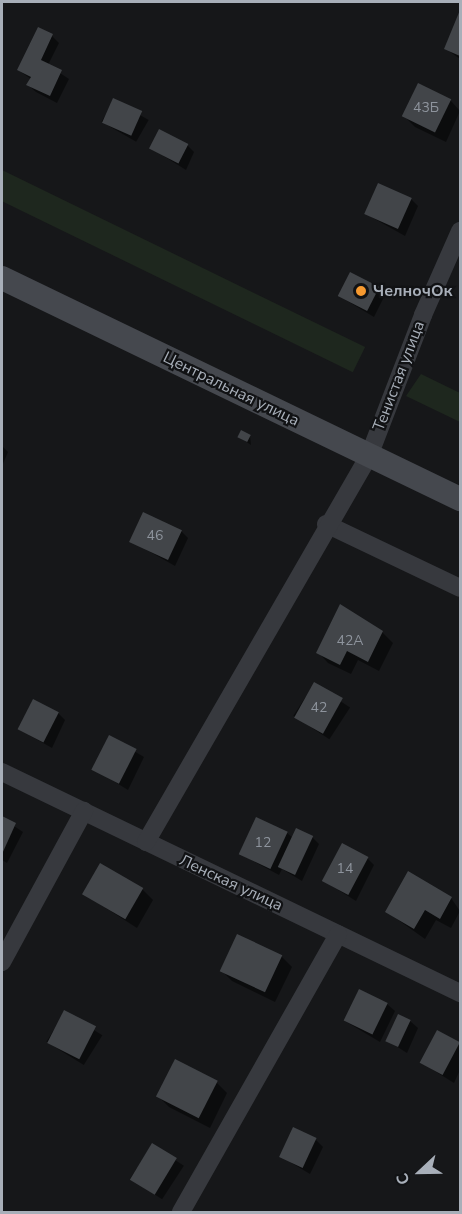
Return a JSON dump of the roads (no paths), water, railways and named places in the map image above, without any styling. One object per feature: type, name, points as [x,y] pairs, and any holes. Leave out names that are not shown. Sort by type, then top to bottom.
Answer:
[{"type":"main road","name":"Центральная улица","points":[[2,278],[460,499]]},
{"type":"street","name":"Тенистая улица","points":[[146,842],[326,524],[369,456],[423,315],[460,231]]},
{"type":"street","points":[[326,524],[460,588]]},
{"type":"street","name":"Ленская улица","points":[[2,772],[460,993]]},
{"type":"street","points":[[2,962],[8,931],[84,812]]},
{"type":"street","points":[[181,1212],[338,934]]},
{"type":"place","name":"ЧелночОк","points":[[361,291]]}]
